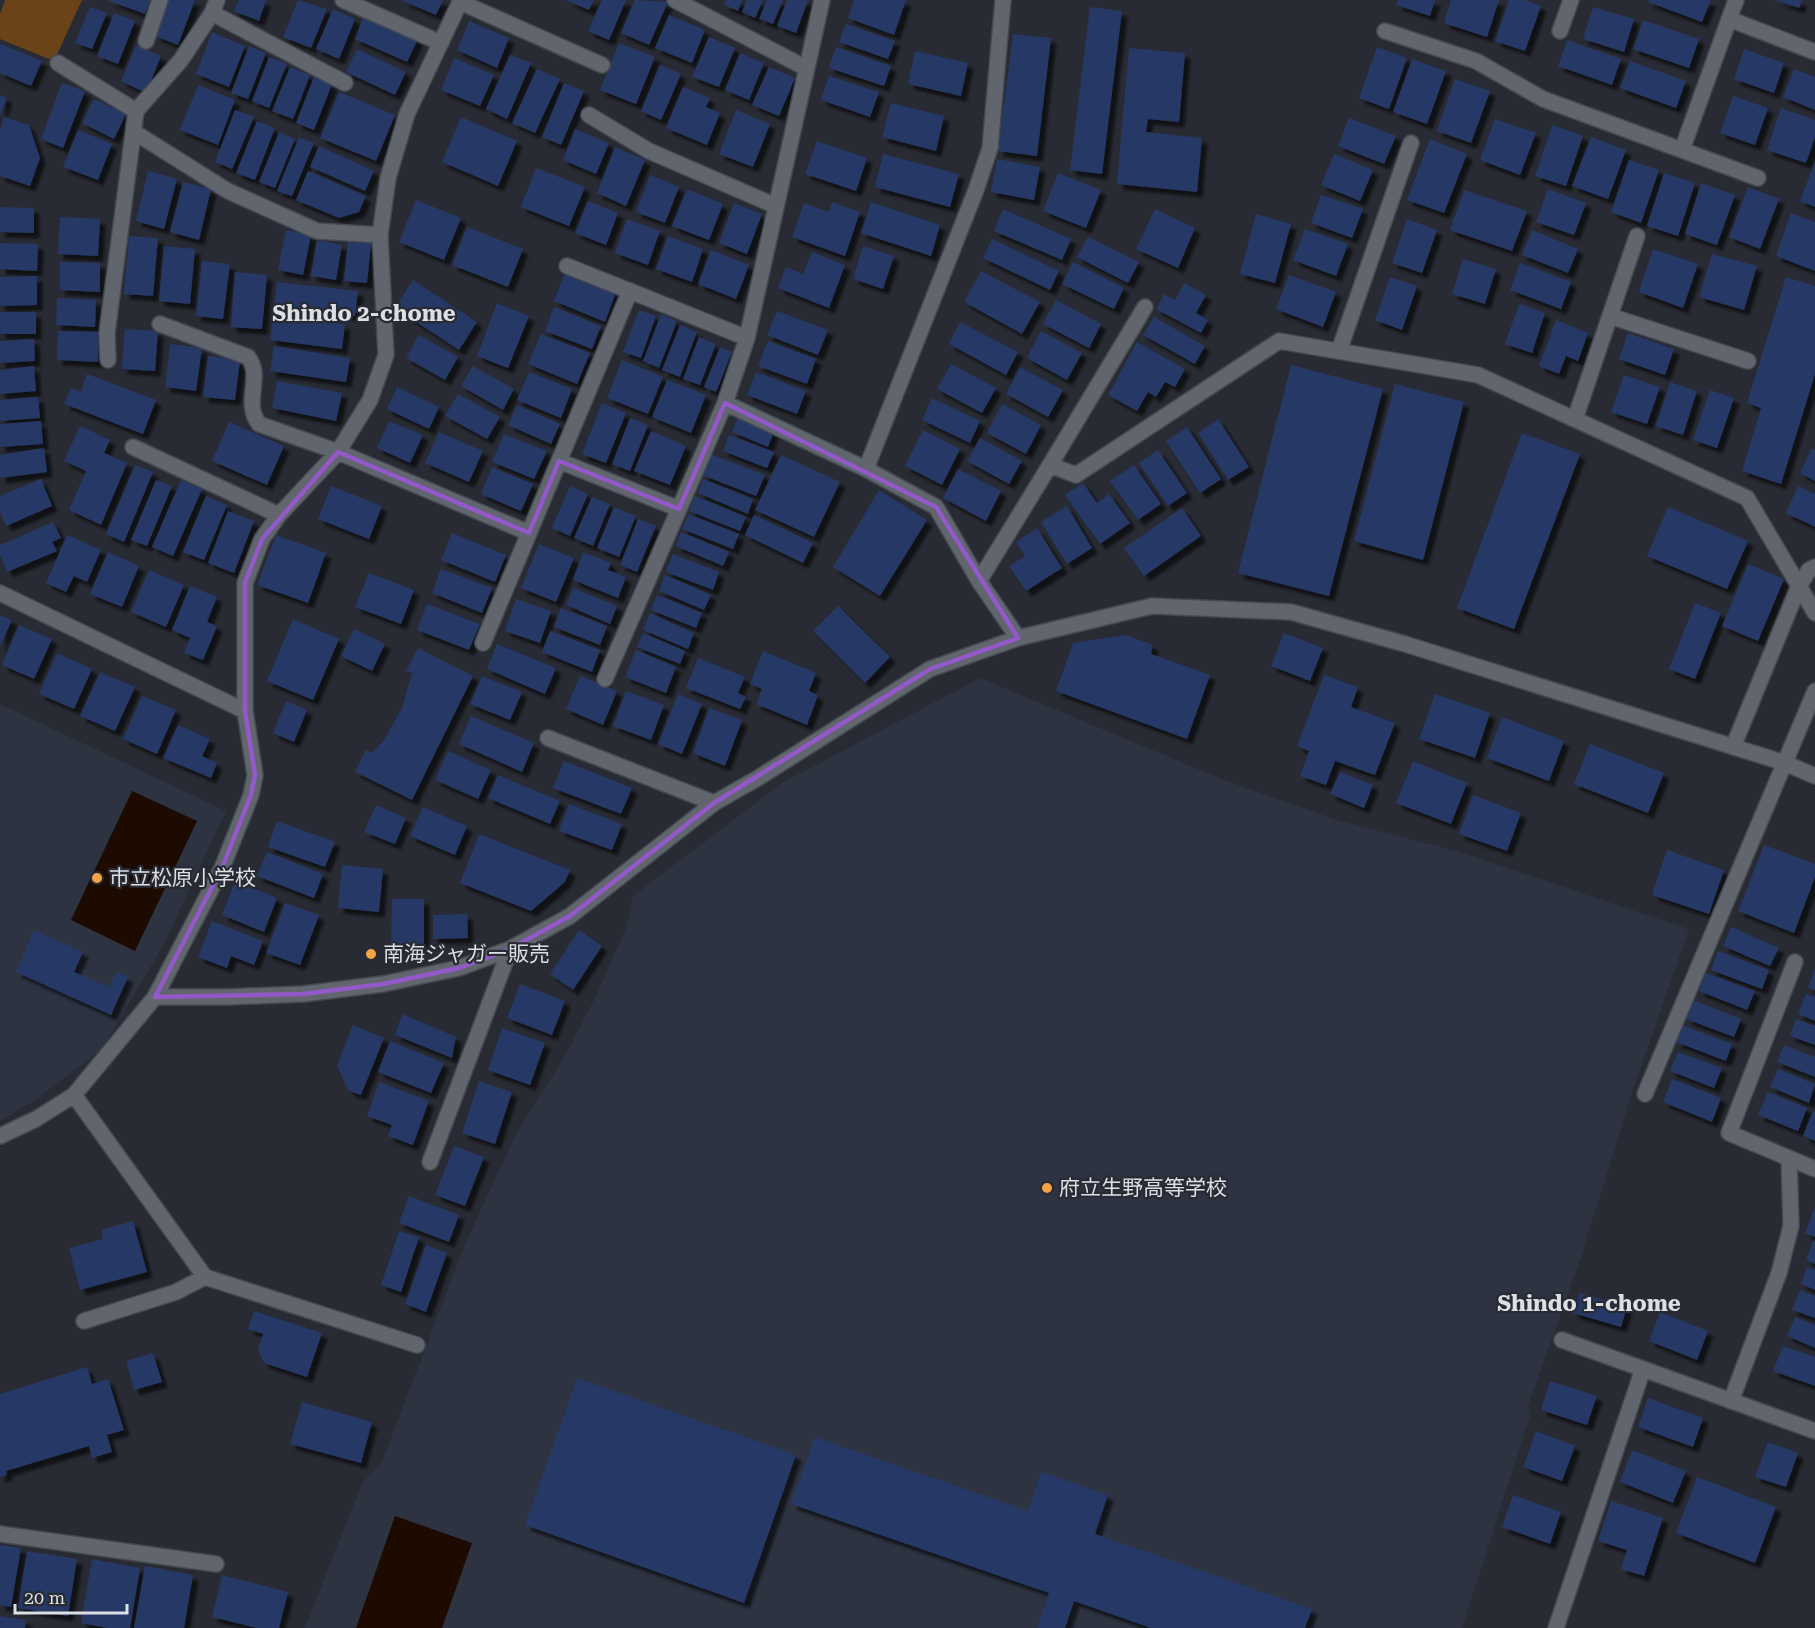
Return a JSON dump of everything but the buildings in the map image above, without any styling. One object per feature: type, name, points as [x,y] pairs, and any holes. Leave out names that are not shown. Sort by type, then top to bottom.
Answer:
[{"type":"street","points":[[147,41],[160,0]]},
{"type":"street","points":[[343,0],[441,43]]},
{"type":"street","points":[[675,0],[806,68]]},
{"type":"street","points":[[605,679],[725,403],[747,338],[822,0]]},
{"type":"street","points":[[866,469],[976,190],[990,148],[1003,0]]},
{"type":"street","points":[[1560,31],[1571,0]]},
{"type":"street","points":[[1682,150],[1736,0]]},
{"type":"street","points":[[0,1136],[36,1119],[74,1095],[155,997],[222,868],[251,795],[255,775],[245,711],[245,583],[262,539],[279,515],[338,452],[370,400],[386,355],[381,236],[388,178],[407,114],[461,1],[602,65]]},
{"type":"street","points":[[108,360],[107,333],[136,111],[181,60],[214,7],[345,83]]},
{"type":"street","points":[[1729,19],[1815,52]]},
{"type":"street","points":[[1385,31],[1476,61],[1543,99],[1758,178]]},
{"type":"street","points":[[58,63],[136,111]]},
{"type":"street","points":[[589,115],[649,151],[776,206]]},
{"type":"street","points":[[134,132],[228,191],[317,231],[381,236]]},
{"type":"street","points":[[1339,351],[1412,143]]},
{"type":"street","points":[[1575,420],[1637,236]]},
{"type":"street","points":[[567,266],[747,338]]},
{"type":"street","points":[[483,643],[630,291]]},
{"type":"street","points":[[979,581],[1145,307]]},
{"type":"street","points":[[1610,316],[1748,361]]},
{"type":"street","points":[[160,324],[248,357],[255,370],[251,407],[259,424],[338,452],[529,533]]},
{"type":"street","points":[[1050,465],[1076,475],[1279,341],[1478,375],[1747,498],[1815,613]]},
{"type":"street","points":[[725,403],[866,469],[936,507],[979,581],[1018,638]]},
{"type":"street","points":[[133,447],[279,515]]},
{"type":"street","points":[[559,461],[679,509]]},
{"type":"street","points":[[1733,747],[1799,586],[1809,570],[1815,567]]},
{"type":"street","points":[[0,593],[245,711]]},
{"type":"street","points":[[155,997],[226,998],[303,994],[383,984],[459,968],[510,949],[570,916],[714,803],[758,778],[930,669],[1018,638],[1152,606],[1291,612],[1406,644],[1785,763],[1815,776]]},
{"type":"street","points":[[1645,1094],[1815,691]]},
{"type":"street","points":[[548,738],[714,803]]},
{"type":"street","points":[[430,1162],[510,949]]},
{"type":"street","points":[[1795,962],[1730,1133],[1815,1169]]},
{"type":"street","points":[[74,1095],[206,1277],[417,1345]]},
{"type":"street","points":[[1731,1401],[1779,1273],[1789,1235],[1791,1226],[1789,1158]]},
{"type":"street","points":[[84,1321],[176,1292],[206,1277]]},
{"type":"street","points":[[1562,1340],[1815,1431]]},
{"type":"street","points":[[1556,1628],[1643,1369]]},
{"type":"street","points":[[0,1534],[216,1564]]},
{"type":"highlighted area","points":[[725,403],[936,507],[1018,638],[930,669],[714,803],[570,916],[510,949],[459,968],[383,984],[303,994],[155,997],[222,868],[251,795],[255,775],[245,711],[245,583],[262,539],[338,452],[529,533],[559,461],[679,509]]},
{"type":"shaded area","points":[[5,0],[82,0],[54,61],[0,39],[0,14]]},
{"type":"shaded area","name":"府立生野高等学校","points":[[980,678],[1229,782],[1340,821],[1456,851],[1689,929],[1632,1093],[1581,1257],[1528,1406],[1530,1416],[1462,1628],[305,1628],[362,1483],[382,1462],[465,1244],[517,1132],[566,1054],[596,996],[627,926],[633,896],[782,783]]},
{"type":"shaded area","name":"市立松原小学校","points":[[0,704],[226,811],[163,946],[102,1049],[34,1101],[0,1121]]},
{"type":"shaded area","points":[[132,791],[197,821],[135,951],[71,920]]},
{"type":"shaded area","points":[[395,1516],[472,1543],[442,1628],[356,1628]]},
{"type":"place","name":"市立松原小学校","points":[[97,878]]},
{"type":"place","name":"南海ジャガー販売","points":[[371,954]]},
{"type":"place","name":"府立生野高等学校","points":[[1047,1188]]},
{"type":"district","name":"Shindo 2-chome","points":[[364,313]]},
{"type":"district","name":"Shindo 1-chome","points":[[1589,1303]]}]
